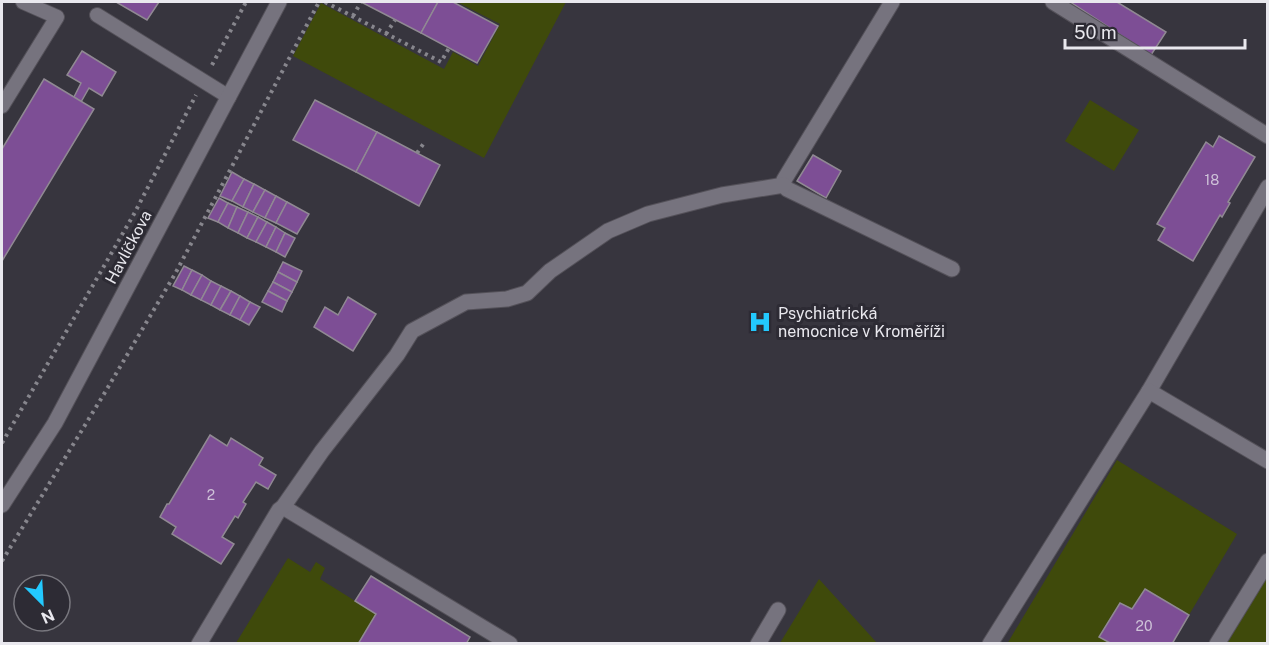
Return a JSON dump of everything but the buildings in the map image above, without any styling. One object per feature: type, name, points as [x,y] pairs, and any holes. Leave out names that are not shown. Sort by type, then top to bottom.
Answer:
[{"type":"street","name":"Havlíčkova","points":[[2,505],[55,423],[279,2]]},
{"type":"street","points":[[892,2],[784,180],[784,185],[787,189],[952,269]]},
{"type":"street","points":[[1053,2],[1268,136]]},
{"type":"street","points":[[199,644],[279,510],[397,355],[412,331],[466,302],[507,299],[527,292],[550,271],[608,231],[648,214],[722,195],[784,185]]},
{"type":"street","points":[[990,644],[1149,391],[1268,187]]},
{"type":"street","points":[[1149,391],[1268,461]]},
{"type":"street","points":[[283,507],[510,644]]},
{"type":"street","points":[[1217,644],[1268,561]]},
{"type":"street","points":[[758,644],[778,610]]},
{"type":"lane","points":[[2,106],[57,17],[23,2]]},
{"type":"lane","points":[[97,15],[229,96]]},
{"type":"path","points":[[2,443],[134,214],[246,2]]},
{"type":"path","points":[[2,561],[175,274],[319,2]]},
{"type":"path","points":[[325,2],[441,62],[449,48]]},
{"type":"path","points":[[353,16],[361,2]]},
{"type":"path","points":[[387,34],[394,20]]},
{"type":"path","points":[[417,153],[424,143]]},
{"type":"green space","points":[[457,2],[566,2],[484,158],[293,56],[321,3],[444,69],[453,52],[478,66],[500,24]]},
{"type":"green space","points":[[1090,100],[1139,130],[1114,171],[1065,141]]},
{"type":"green space","points":[[1117,460],[1237,534],[1189,615],[1145,589],[1132,609],[1119,604],[1100,634],[1111,643],[1007,644]]},
{"type":"green space","points":[[288,558],[310,572],[316,562],[325,568],[320,579],[376,614],[358,643],[236,643]]},
{"type":"green space","points":[[1267,577],[1267,643],[1227,643]]},
{"type":"green space","points":[[819,579],[877,643],[780,643]]},
{"type":"place","name":"Psychiatrická nemocnice v Kroměříži","points":[[760,322]]}]
